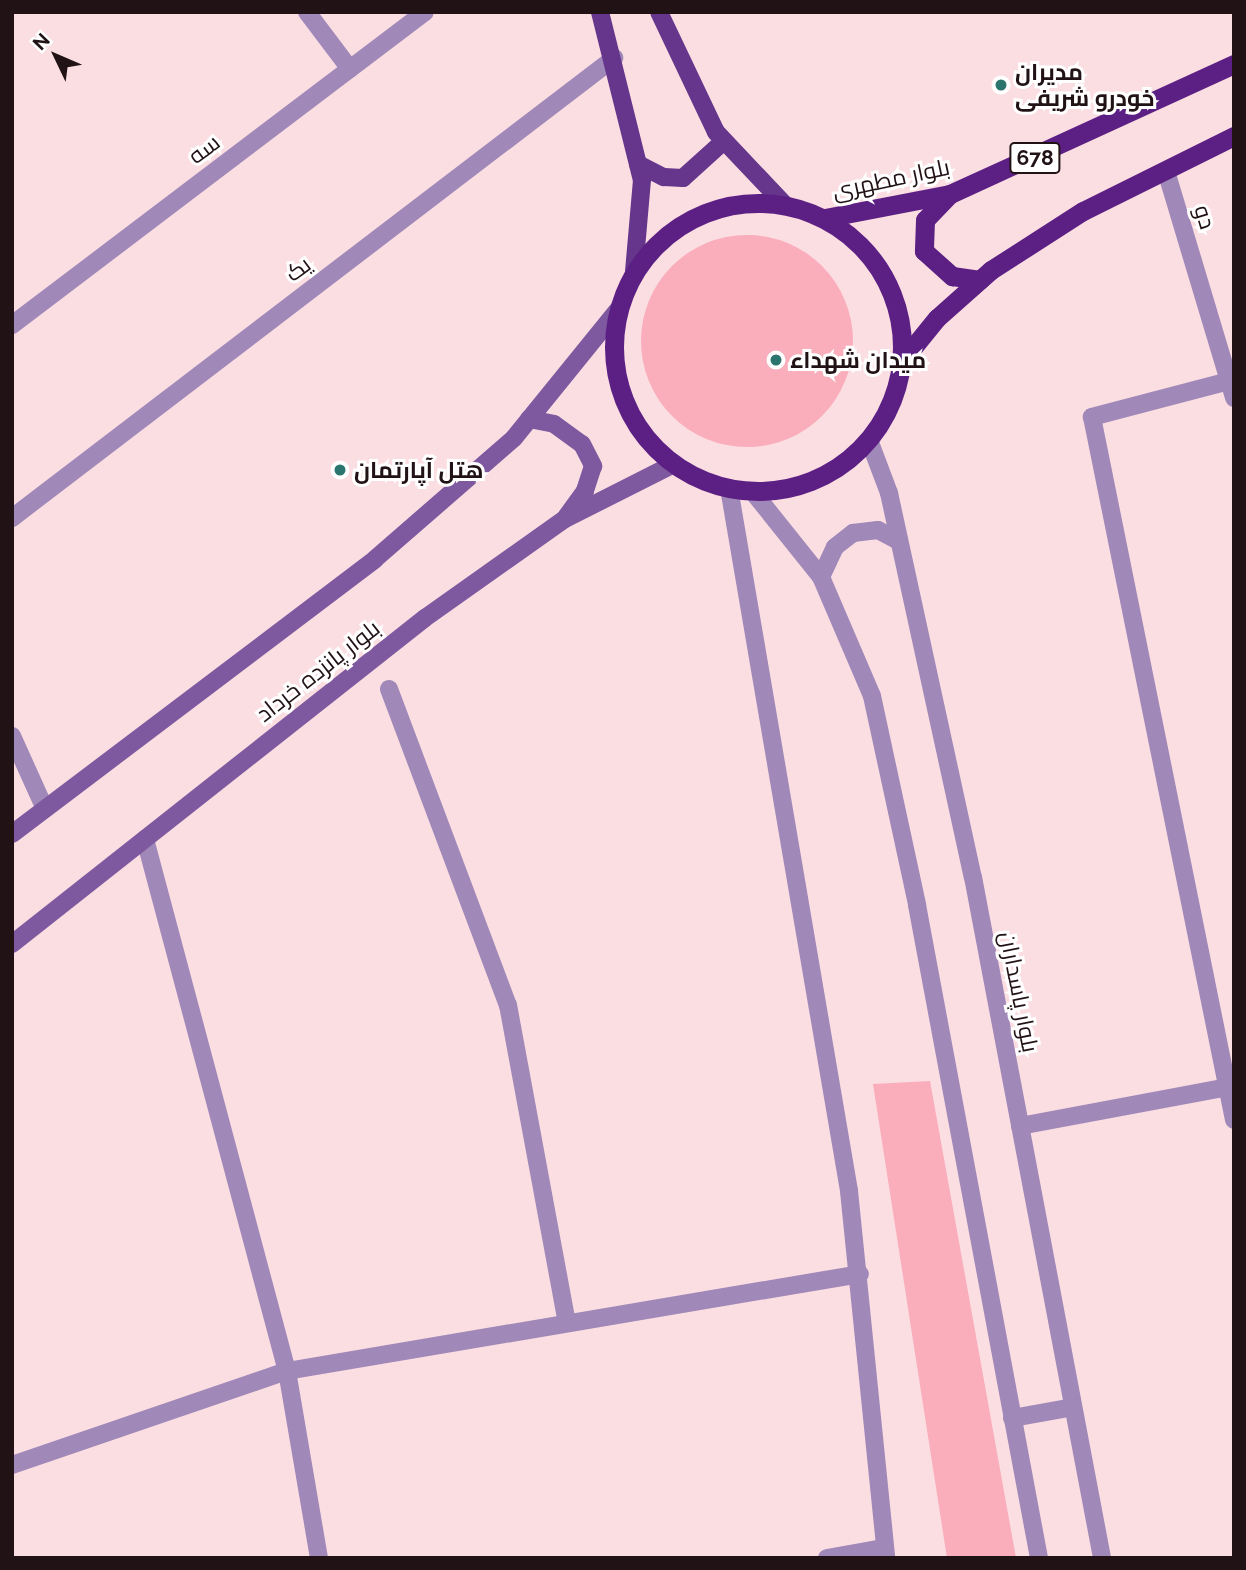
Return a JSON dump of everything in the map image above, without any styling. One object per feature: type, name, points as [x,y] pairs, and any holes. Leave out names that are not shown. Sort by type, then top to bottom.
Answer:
[{"type":"highway","name":"بلوار مطهری","points":[[825,218],[950,194],[1234,64]]},
{"type":"highway","points":[[902,361],[937,318],[980,280],[1083,211],[1234,136]]},
{"type":"highway","points":[[950,194],[925,220],[924,251],[951,276],[980,280]]},
{"type":"highway","points":[[741,203],[784,204],[825,218],[860,243],[886,277],[900,318],[902,361],[891,403],[869,440],[836,469],[806,482],[753,492],[729,488],[672,465],[642,435],[621,397],[612,354],[617,311],[634,271],[662,238],[699,214],[741,203]]},
{"type":"main road","points":[[600,12],[614,58],[638,164],[634,271]]},
{"type":"main road","points":[[659,12],[724,141],[784,204]]},
{"type":"main road","points":[[638,164],[664,177],[683,178],[724,141]]},
{"type":"main road","points":[[12,834],[375,559],[529,419],[617,311]]},
{"type":"main road","points":[[529,419],[554,424],[573,438],[593,466],[585,491],[565,519]]},
{"type":"main road","name":"بلوار پانزده خرداد","points":[[12,944],[425,618],[565,519],[672,465]]},
{"type":"street","points":[[307,12],[350,69]]},
{"type":"street","name":"سه","points":[[12,325],[425,12]]},
{"type":"street","name":"یک","points":[[12,518],[614,58]]},
{"type":"street","name":"دو","points":[[1166,171],[1232,389]]},
{"type":"street","points":[[1232,389],[1092,417],[1230,1087],[1234,1119]]},
{"type":"street","name":"بلوار پاسداران","points":[[869,440],[899,541],[1020,1126],[1102,1558]]},
{"type":"street","points":[[729,488],[860,1274],[885,1553],[827,1558]]},
{"type":"street","points":[[753,492],[821,577],[872,696],[917,905],[1038,1558]]},
{"type":"street","points":[[821,577],[835,547],[853,533],[878,530],[899,541]]},
{"type":"street","points":[[389,689],[508,1005],[567,1324]]},
{"type":"street","points":[[12,736],[45,809]]},
{"type":"street","points":[[145,839],[287,1371],[319,1558]]},
{"type":"street","points":[[1020,1126],[1230,1087]]},
{"type":"street","points":[[12,1465],[287,1371],[860,1274]]},
{"type":"street","points":[[1012,1418],[1073,1406]]},
{"type":"shaded area","points":[[747,235],[768,237],[787,243],[822,266],[845,301],[851,320],[851,362],[845,381],[822,416],[787,439],[768,445],[747,447],[726,445],[707,439],[672,416],[649,381],[643,362],[641,341],[643,320],[649,301],[672,266],[707,243],[726,237]]},
{"type":"shaded area","points":[[930,1081],[1016,1558],[947,1558],[873,1084]]},
{"type":"place","name":"مدیران خودرو شریفی","points":[[1001,85]]},
{"type":"place","name":"میدان شهداء","points":[[776,360]]},
{"type":"place","name":"هتل آپارتمان","points":[[340,470]]}]
